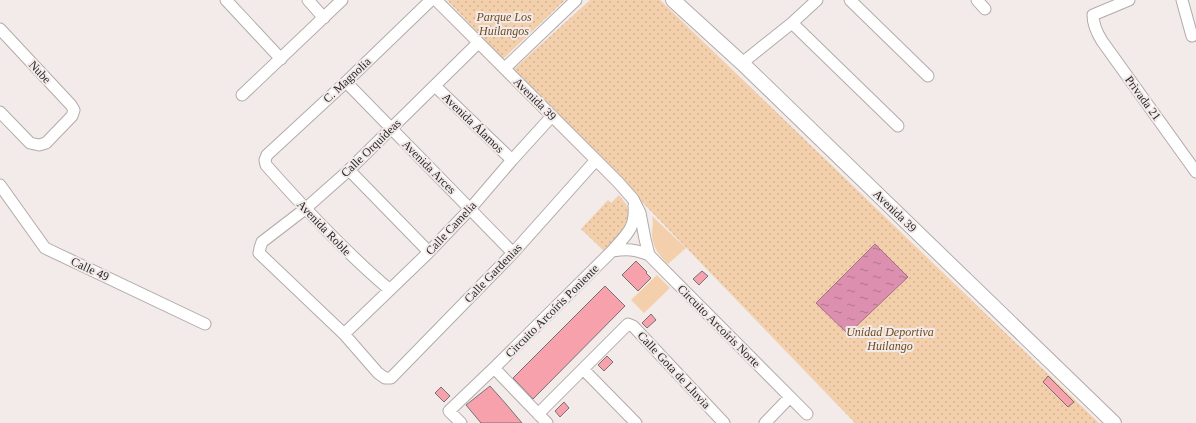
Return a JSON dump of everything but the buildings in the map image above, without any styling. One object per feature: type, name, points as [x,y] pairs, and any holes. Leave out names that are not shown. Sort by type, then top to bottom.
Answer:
[{"type":"street","points":[[226,0],[281,59]]},
{"type":"street","points":[[308,0],[324,18]]},
{"type":"street","points":[[242,95],[342,0]]},
{"type":"street","name":"C. Magnolia","points":[[265,160],[267,155],[346,82],[430,0]]},
{"type":"street","name":"Avenida 39","points":[[436,0],[618,182],[633,199]]},
{"type":"street","points":[[505,68],[576,0]]},
{"type":"street","name":"Avenida 39","points":[[673,0],[742,62],[1114,423]]},
{"type":"street","points":[[742,62],[792,23],[817,0]]},
{"type":"street","points":[[850,0],[928,76]]},
{"type":"street","points":[[977,0],[984,9]]},
{"type":"street","points":[[1109,3],[1128,0]]},
{"type":"street","points":[[1182,0],[1192,36]]},
{"type":"street","name":"Privada 21","points":[[1109,3],[1093,15],[1093,22],[1102,41],[1196,172]]},
{"type":"street","points":[[792,23],[898,126]]},
{"type":"street","name":"Nube","points":[[0,30],[72,105],[74,110],[72,116],[46,143],[40,145],[30,143],[0,112]]},
{"type":"street","name":"Calle Orquídeas","points":[[344,334],[259,253],[262,242],[305,209],[349,170],[478,43]]},
{"type":"street","name":"Avenida Arces","points":[[346,82],[513,252]]},
{"type":"street","name":"Avenida Álamos","points":[[435,86],[512,160]]},
{"type":"street","name":"Calle Camelia","points":[[344,334],[429,252],[470,209],[552,116]]},
{"type":"street","name":"Avenida Roble","points":[[265,160],[266,165],[305,209],[355,260],[390,290]]},
{"type":"street","name":"Calle Gardenias","points":[[344,334],[378,373],[385,378],[391,378],[513,252],[596,160]]},
{"type":"street","points":[[349,170],[429,252]]},
{"type":"street","name":"Calle 49","points":[[0,185],[46,248],[205,324]]},
{"type":"street","points":[[633,199],[640,213],[649,255]]},
{"type":"street","name":"Circuito Arcoíris Poniente","points":[[461,423],[449,410],[494,368],[630,232],[635,217],[633,199]]},
{"type":"street","name":"Circuito Arcoíris Norte","points":[[612,251],[634,249],[649,255],[807,414]]},
{"type":"street","name":"Calle Gota de Lluvia","points":[[538,414],[628,324],[633,326],[724,423]]},
{"type":"street","points":[[494,368],[547,423]]},
{"type":"street","points":[[584,369],[636,423]]},
{"type":"street","points":[[765,423],[790,397]]},
{"type":"green space","name":"Parque Los Huilangos","points":[[447,0],[565,0],[503,59]]},
{"type":"green space","name":"Unidad Deportiva Huilango","points":[[590,0],[660,0],[1099,423],[855,423],[514,69]]},
{"type":"green space","points":[[619,195],[626,204],[629,213],[624,230],[604,251],[581,229],[608,200],[611,203]]},
{"type":"green space","points":[[652,216],[686,248],[668,264],[659,254],[653,243]]},
{"type":"green space","points":[[657,275],[670,288],[644,313],[631,300]]},
{"type":"water","points":[[875,244],[908,277],[848,334],[816,303]]}]
